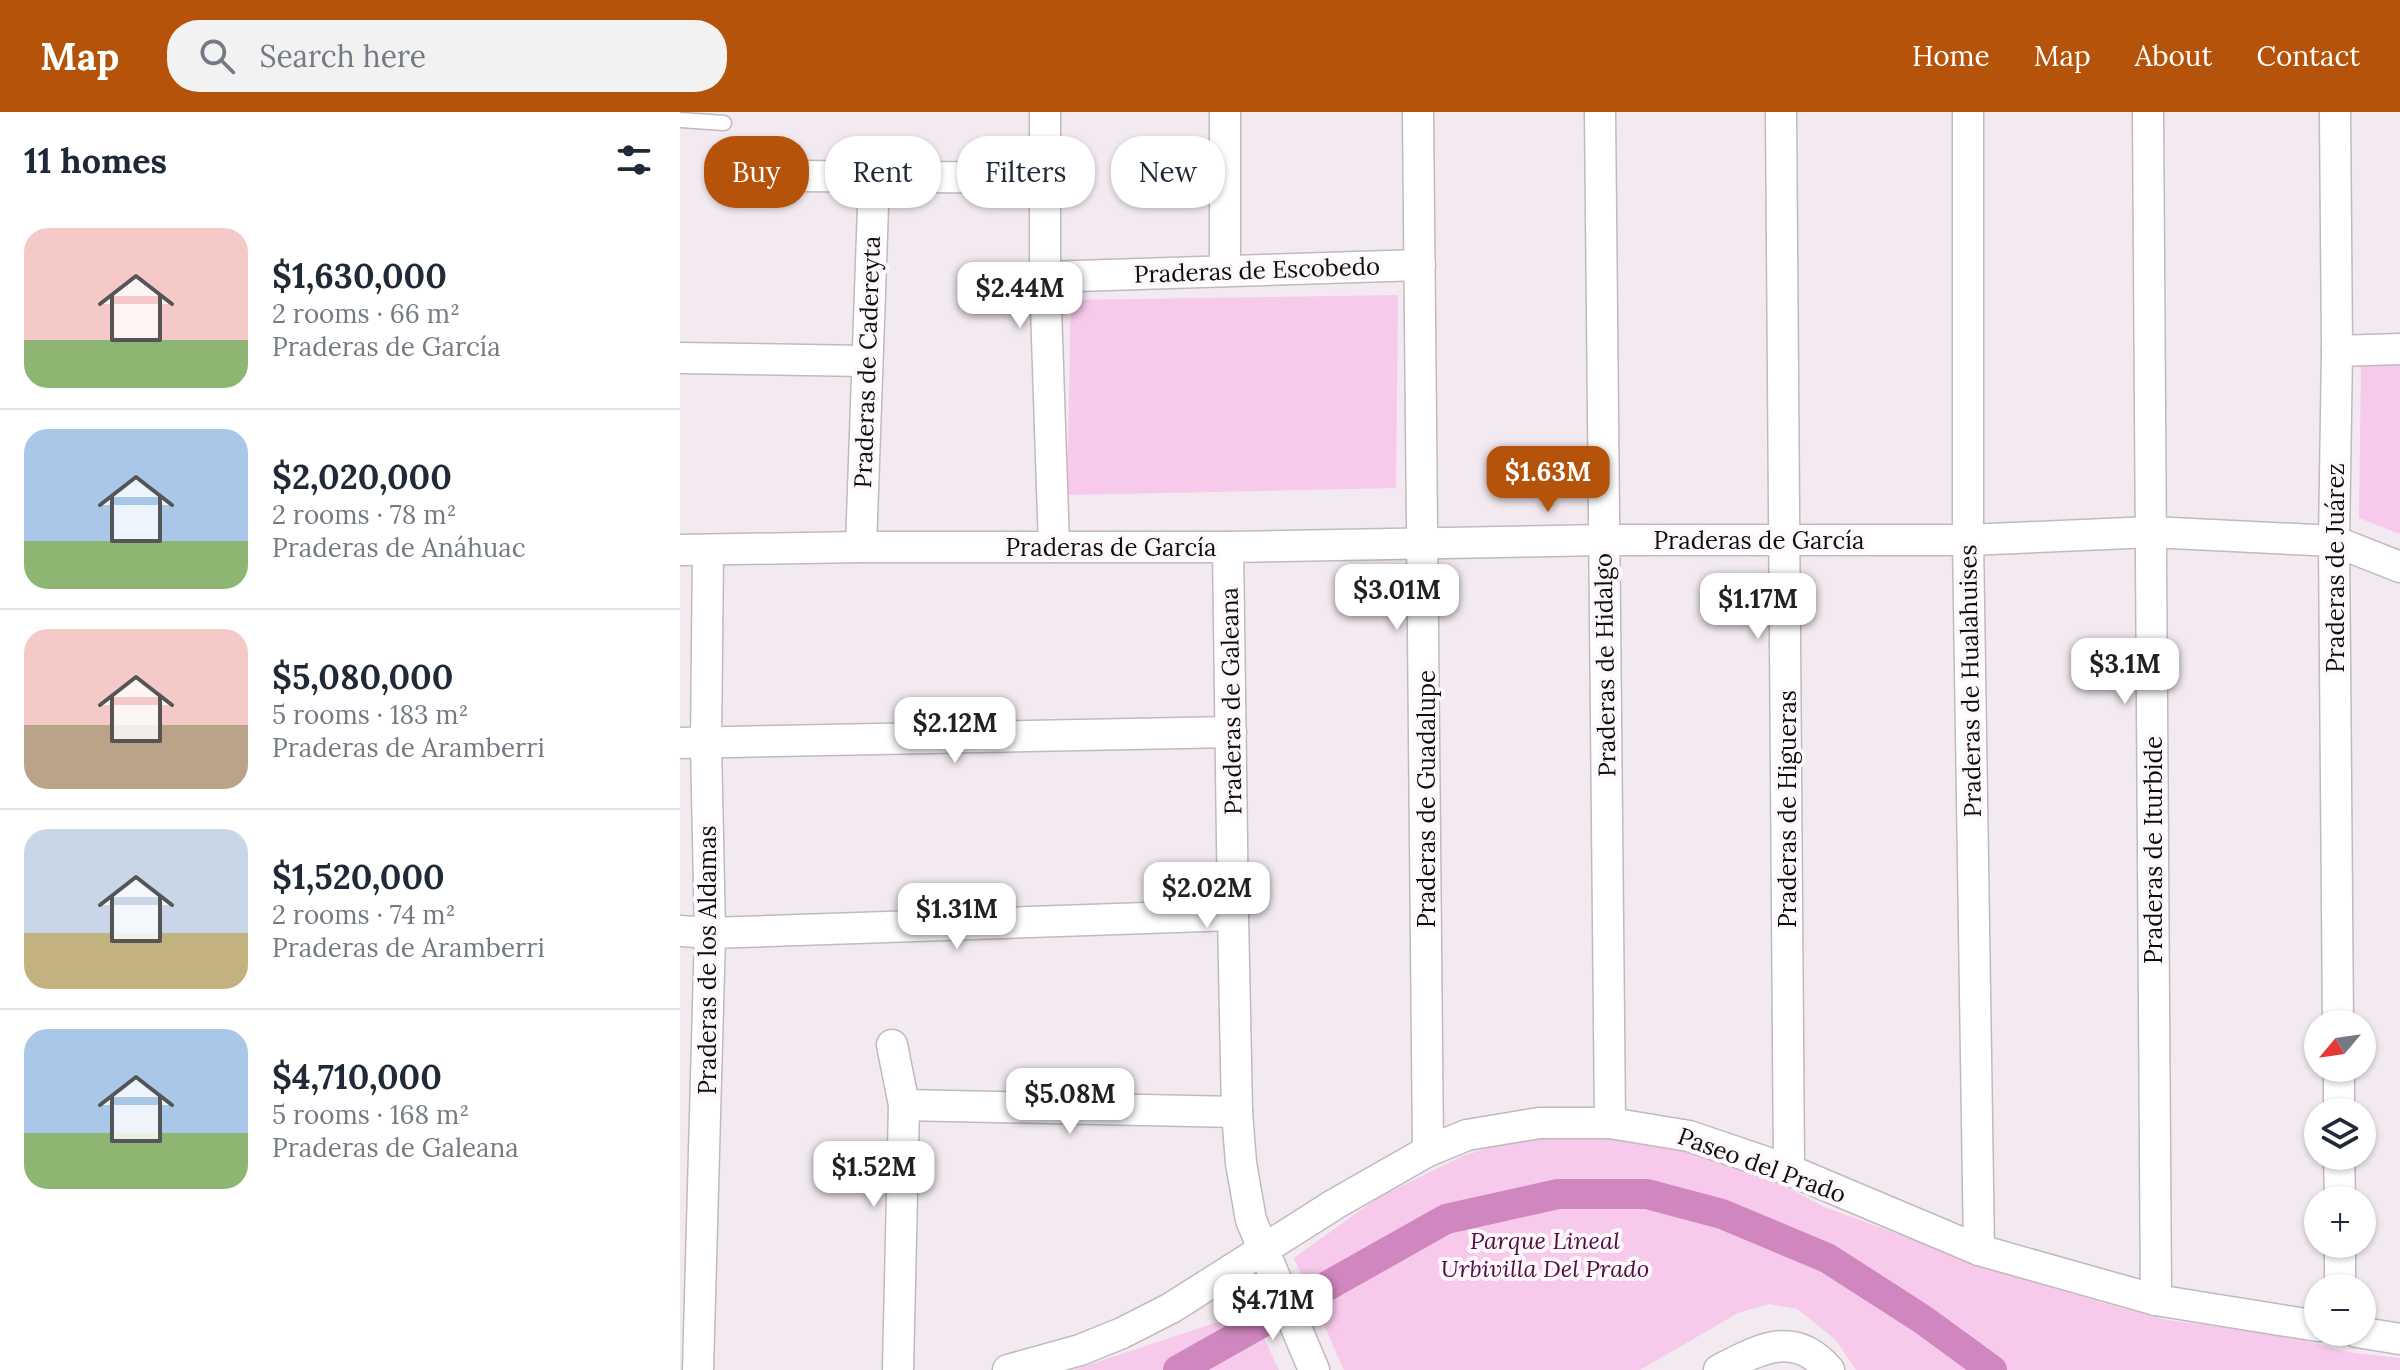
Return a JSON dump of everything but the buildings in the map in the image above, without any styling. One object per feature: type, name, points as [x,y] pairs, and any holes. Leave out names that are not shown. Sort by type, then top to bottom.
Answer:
[{"type":"street","points":[[1045,112],[1045,136]]},
{"type":"street","points":[[1225,112],[1225,271]]},
{"type":"street","name":"Praderas de Guadalupe","points":[[1418,112],[1428,1151]]},
{"type":"street","name":"Praderas de Hidalgo","points":[[1600,112],[1610,1123]]},
{"type":"street","name":"Praderas de Higueras","points":[[1781,112],[1789,1170]]},
{"type":"street","name":"Praderas de Hualahuises","points":[[1968,112],[1968,540],[1979,1250]]},
{"type":"street","name":"Praderas de Iturbide","points":[[2148,112],[2156,1300]]},
{"type":"street","name":"Praderas de Juárez","points":[[2335,112],[2338,1010]]},
{"type":"street","name":"Praderas de Cadereyta","points":[[861,547],[873,208]]},
{"type":"street","points":[[1044,208],[1054,547]]},
{"type":"street","name":"Praderas de Escobedo","points":[[1045,277],[1420,265]]},
{"type":"street","points":[[2337,351],[2400,349]]},
{"type":"street","points":[[680,358],[866,361]]},
{"type":"street","name":"Praderas de García","points":[[694,550],[1228,547],[1604,540],[1968,540],[2151,532],[2334,541],[2400,567]]},
{"type":"street","name":"Praderas de Galeana","points":[[1228,547],[1237,1112],[1241,1163],[1251,1220],[1314,1370]]},
{"type":"street","name":"Praderas de los Aldamas","points":[[694,550],[693,744],[710,933],[691,1245],[698,1370]]},
{"type":"street","points":[[693,744],[1231,732]]},
{"type":"street","points":[[680,931],[710,933],[1233,915]]},
{"type":"street","points":[[892,1045],[904,1105],[898,1370]]},
{"type":"street","points":[[904,1105],[1237,1112]]},
{"type":"street","name":"Paseo del Prado","points":[[1008,1370],[1080,1350],[1171,1308],[1335,1204],[1428,1151],[1467,1135],[1539,1123],[1610,1123],[1689,1136],[1789,1170],[1979,1250],[2156,1300],[2304,1324]]},
{"type":"street","points":[[2376,1335],[2400,1339]]},
{"type":"street","points":[[1719,1370],[1758,1350],[1785,1345],[1812,1353],[1829,1370]]},
{"type":"lane","points":[[680,120],[724,123]]},
{"type":"green space","points":[[1398,295],[1396,488],[1067,495],[1071,300]]},
{"type":"green space","points":[[2400,362],[2400,534],[2359,518],[2361,363]]},
{"type":"green space","name":"Parque Lineal Urbivilla Del Prado","points":[[1599,1135],[1680,1146],[1766,1176],[1824,1207],[2010,1275],[2168,1320],[2288,1336],[2304,1340],[2304,1346],[2325,1346],[2347,1352],[2400,1358],[2400,1370],[1856,1370],[1835,1339],[1797,1309],[1769,1304],[1738,1313],[1640,1370],[1344,1370],[1294,1258],[1379,1197],[1463,1156],[1522,1137]]},
{"type":"green space","points":[[1251,1311],[1279,1370],[1073,1370]]},
{"type":"waterway","points":[[1178,1370],[1446,1219],[1558,1194],[1647,1194],[1722,1214],[1827,1258],[1922,1319],[1992,1370]]}]
